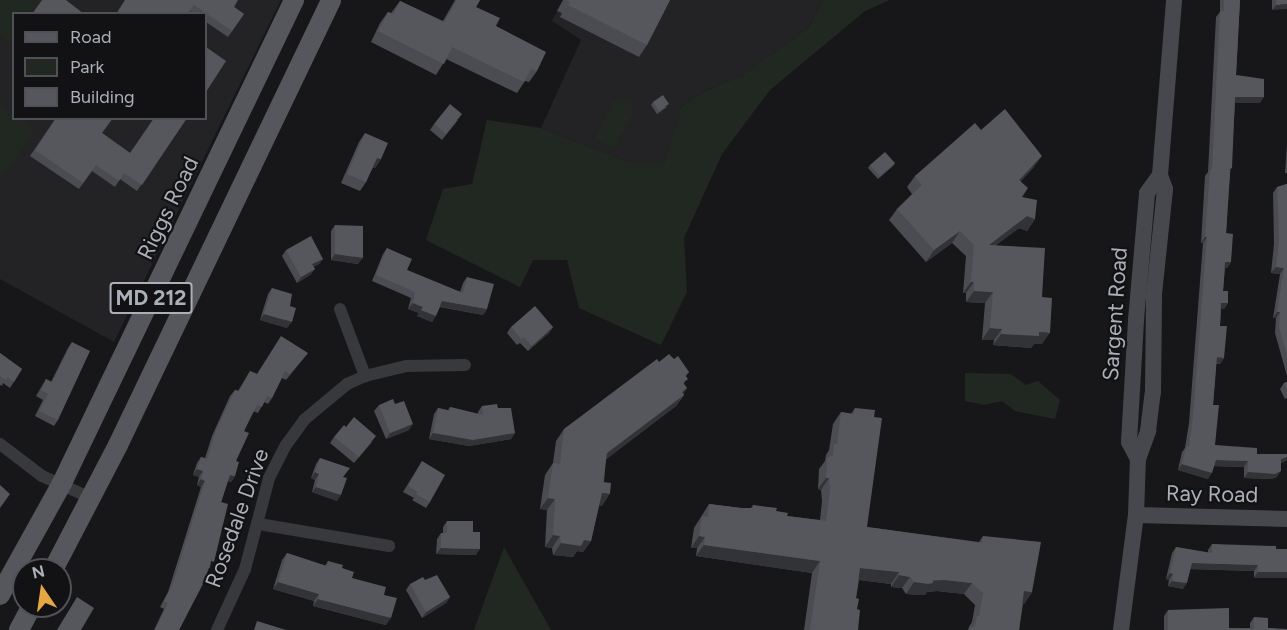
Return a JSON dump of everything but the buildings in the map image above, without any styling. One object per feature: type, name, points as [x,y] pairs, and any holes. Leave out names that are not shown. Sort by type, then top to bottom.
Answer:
[{"type":"main road","name":"Riggs Road","points":[[0,595],[62,483],[294,0]]},
{"type":"main road","name":"MD 212","points":[[59,558],[91,498],[332,0]]},
{"type":"main road","name":"Sargent Road","points":[[1121,630],[1136,515],[1138,459],[1129,442],[1136,320],[1147,193],[1160,175],[1174,0]]},
{"type":"main road","name":"Ray Road","points":[[1136,515],[1287,519]]},
{"type":"street","points":[[340,309],[365,375]]},
{"type":"street","name":"Rosedale Drive","points":[[217,630],[244,569],[259,524],[269,478],[291,438],[318,406],[347,384],[365,375],[406,366],[465,365]]},
{"type":"street","points":[[0,444],[42,476],[62,483],[91,498]]},
{"type":"street","points":[[259,524],[389,546]]},
{"type":"shaded area","points":[[0,0],[281,0],[114,342],[0,279]]},
{"type":"shaded area","points":[[563,0],[823,0],[808,28],[741,76],[705,91],[681,107],[664,163],[631,163],[541,128],[581,40],[552,21]]},
{"type":"green space","points":[[0,0],[41,0],[32,12],[12,12],[10,42],[0,36]]},
{"type":"green space","points":[[823,0],[890,0],[865,11],[770,90],[722,154],[684,238],[687,292],[661,345],[579,308],[567,260],[533,260],[520,287],[426,240],[443,189],[472,184],[487,120],[541,128],[631,163],[664,163],[681,107],[705,91],[741,76],[808,28]]},
{"type":"green space","points":[[622,97],[632,101],[633,113],[614,148],[595,139],[613,102]]},
{"type":"green space","points":[[0,106],[12,114],[12,120],[21,120],[35,129],[0,181]]},
{"type":"green space","points":[[965,373],[1011,374],[1026,385],[1038,381],[1060,400],[1055,419],[1015,411],[1002,401],[984,405],[965,401]]},
{"type":"green space","points":[[504,547],[551,630],[474,630]]}]
